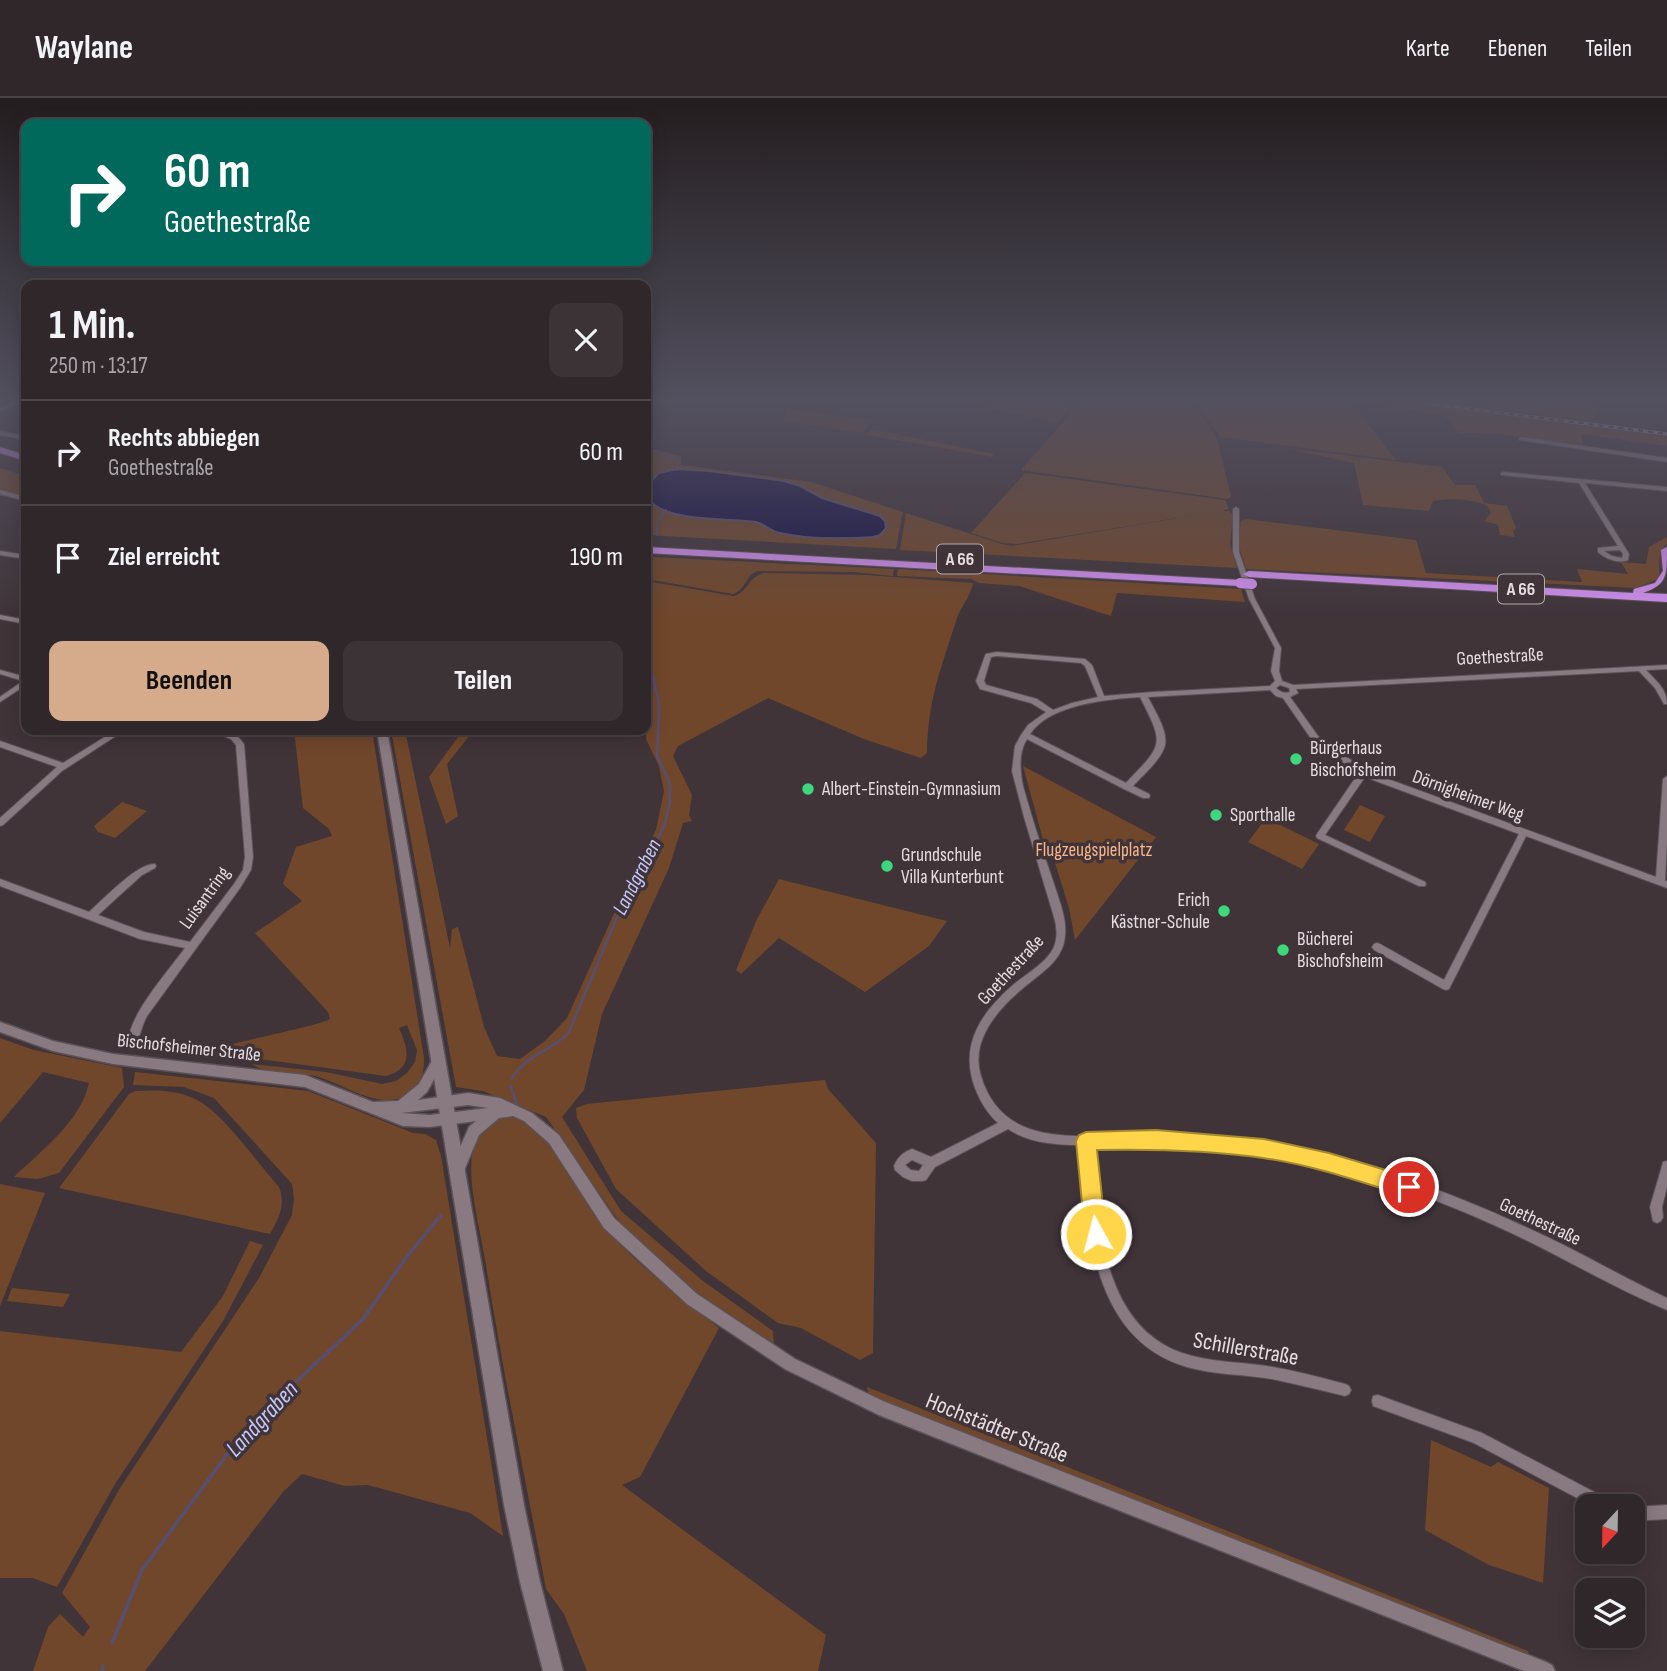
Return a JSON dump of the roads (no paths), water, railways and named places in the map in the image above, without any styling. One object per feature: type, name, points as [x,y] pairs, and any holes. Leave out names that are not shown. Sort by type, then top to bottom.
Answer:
[{"type":"highway","name":"A 66","points":[[651,541],[1667,607]]},
{"type":"highway","name":"A 66","points":[[651,550],[1667,598]]},
{"type":"highway","points":[[1598,594],[1646,590],[1662,583],[1667,572],[1667,550]]},
{"type":"main road","points":[[0,492],[21,498]]},
{"type":"main road","points":[[383,735],[514,1505],[530,1582],[554,1671]]},
{"type":"street","points":[[1503,474],[1667,489]]},
{"type":"street","points":[[1581,482],[1622,548]]},
{"type":"street","points":[[1146,796],[1026,735],[1051,712],[1102,699],[1275,685],[1292,687],[1294,693],[1286,696],[1278,694],[1275,685],[1278,648],[1252,599],[1236,552],[1236,509]]},
{"type":"street","points":[[0,553],[21,556]]},
{"type":"street","points":[[0,617],[21,621]]},
{"type":"street","points":[[0,624],[9,618]]},
{"type":"street","points":[[1051,712],[1034,701],[983,687],[980,681],[988,656],[997,654],[1083,661],[1088,665],[1102,699]]},
{"type":"street","name":"Goethestraße","points":[[1292,687],[1667,667]]},
{"type":"street","points":[[1640,668],[1667,702]]},
{"type":"street","points":[[0,671],[21,678]]},
{"type":"street","points":[[0,700],[21,684]]},
{"type":"street","points":[[1126,788],[1159,751],[1163,742],[1162,732],[1143,695]]},
{"type":"street","name":"Dörnigheimer Weg","points":[[1286,696],[1315,738],[1341,760],[1363,773],[1664,884]]},
{"type":"street","points":[[0,823],[63,766],[113,735]]},
{"type":"street","name":"Luisantring","points":[[133,1041],[135,1028],[143,1013],[241,881],[249,862],[240,744],[229,735]]},
{"type":"street","name":"Goethestraße","points":[[1026,735],[1017,754],[1016,771],[1056,909],[1061,939],[1053,956],[999,1006],[978,1039],[974,1057],[976,1075],[987,1100],[1007,1124],[1023,1133],[1048,1139],[1156,1139],[1212,1143],[1264,1148],[1338,1165],[1475,1211],[1667,1304]]},
{"type":"street","points":[[0,744],[63,766]]},
{"type":"street","points":[[1363,773],[1320,836],[1422,884]]},
{"type":"street","points":[[1664,884],[1667,779]]},
{"type":"street","points":[[1377,947],[1446,986],[1524,833]]},
{"type":"street","points":[[90,917],[139,873],[152,866]]},
{"type":"street","points":[[0,882],[143,936],[192,946]]},
{"type":"street","name":"Bischofsheimer Straße","points":[[0,1027],[53,1046],[113,1059],[306,1081],[403,1120],[447,1119]]},
{"type":"street","points":[[399,1108],[424,1088],[438,1060]]},
{"type":"street","name":"Hochstädter Straße","points":[[444,1101],[486,1100],[505,1112],[528,1117],[546,1129],[603,1216],[661,1272],[721,1320],[817,1379],[879,1408],[1546,1671]]},
{"type":"street","name":"Bischofsheimer Straße","points":[[373,1108],[399,1108],[444,1101]]},
{"type":"street","points":[[447,1119],[505,1112]]},
{"type":"street","points":[[456,1173],[474,1131],[505,1112]]},
{"type":"street","points":[[931,1163],[1007,1124]]},
{"type":"street","name":"Schillerstraße","points":[[1086,1141],[1093,1220],[1102,1262],[1113,1294],[1126,1316],[1144,1337],[1165,1352],[1186,1360],[1273,1374],[1345,1390]]},
{"type":"street","points":[[1657,1217],[1656,1207],[1667,1166]]},
{"type":"street","points":[[1378,1401],[1477,1438],[1583,1494]]},
{"type":"street","points":[[1645,1514],[1667,1513]]},
{"type":"waterway","name":"Landgraben","points":[[657,535],[657,521],[666,510]]},
{"type":"waterway","name":"Landgraben","points":[[512,1079],[531,1058],[569,1032],[625,898],[648,861],[665,823],[670,802],[669,781],[657,756],[659,704],[651,666]]},
{"type":"waterway","name":"Landgraben","points":[[511,1086],[517,1105]]},
{"type":"waterway","name":"Landgraben","points":[[112,1643],[142,1570],[245,1430],[363,1319],[405,1259],[441,1215]]},
{"type":"waterway","name":"Landgraben","points":[[102,1671],[103,1666]]},
{"type":"place","name":"Bürgerhaus Bischofsheim","points":[[1296,759]]},
{"type":"place","name":"Albert-Einstein-Gymnasium","points":[[808,789]]},
{"type":"place","name":"Sporthalle","points":[[1216,815]]},
{"type":"place","name":"Grundschule Villa Kunterbunt","points":[[887,866]]},
{"type":"place","name":"Erich Kästner-Schule","points":[[1224,911]]},
{"type":"place","name":"Bücherei Bischofsheim","points":[[1283,950]]},
{"type":"park label","name":"Flugzeugspielplatz","points":[[1094,850]]}]
